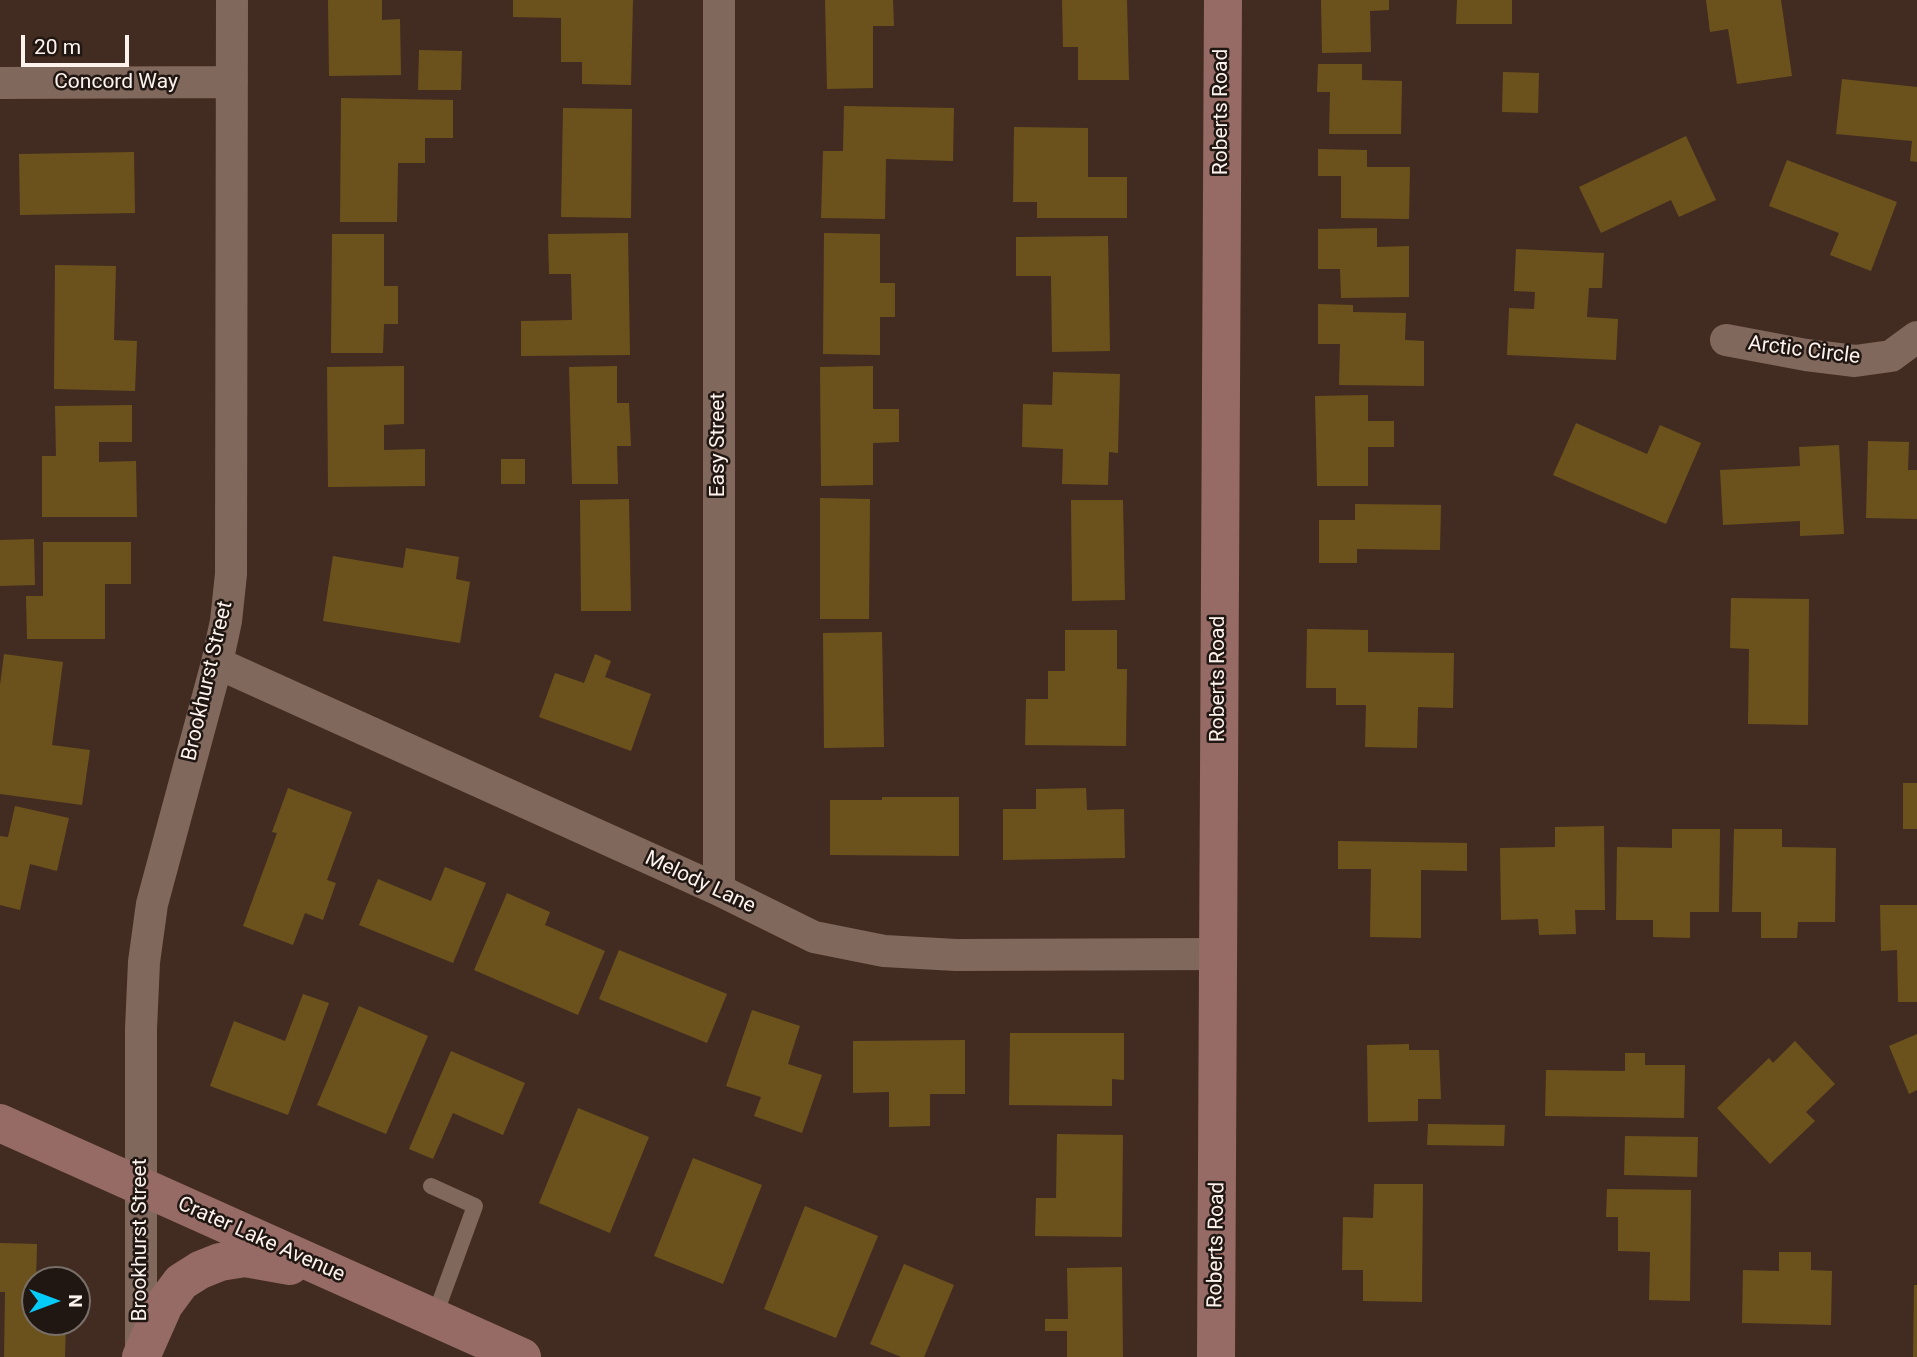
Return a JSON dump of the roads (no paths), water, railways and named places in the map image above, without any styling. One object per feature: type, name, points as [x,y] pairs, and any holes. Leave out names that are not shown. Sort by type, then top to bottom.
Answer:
[{"type":"street","name":"Brookhurst Street","points":[[141,1357],[141,1029],[144,962],[152,904],[217,663],[226,621],[230,574],[232,0]]},
{"type":"street","name":"Easy Street","points":[[719,0],[719,890]]},
{"type":"street","name":"Roberts Road","points":[[1216,1357],[1223,0]]},
{"type":"street","name":"Concord Way","points":[[0,83],[232,82]]},
{"type":"street","name":"Arctic Circle","points":[[1726,340],[1855,361],[1891,356],[1917,337]]},
{"type":"street","name":"Melody Lane","points":[[217,663],[719,890],[814,937],[884,951],[956,955],[1218,954]]},
{"type":"street","name":"Crater Lake Avenue","points":[[0,1123],[522,1357]]},
{"type":"street","points":[[141,1357],[164,1305],[181,1282],[200,1270],[220,1262],[245,1258],[340,1276]]},
{"type":"lane","points":[[432,1186],[475,1206],[435,1318]]}]
